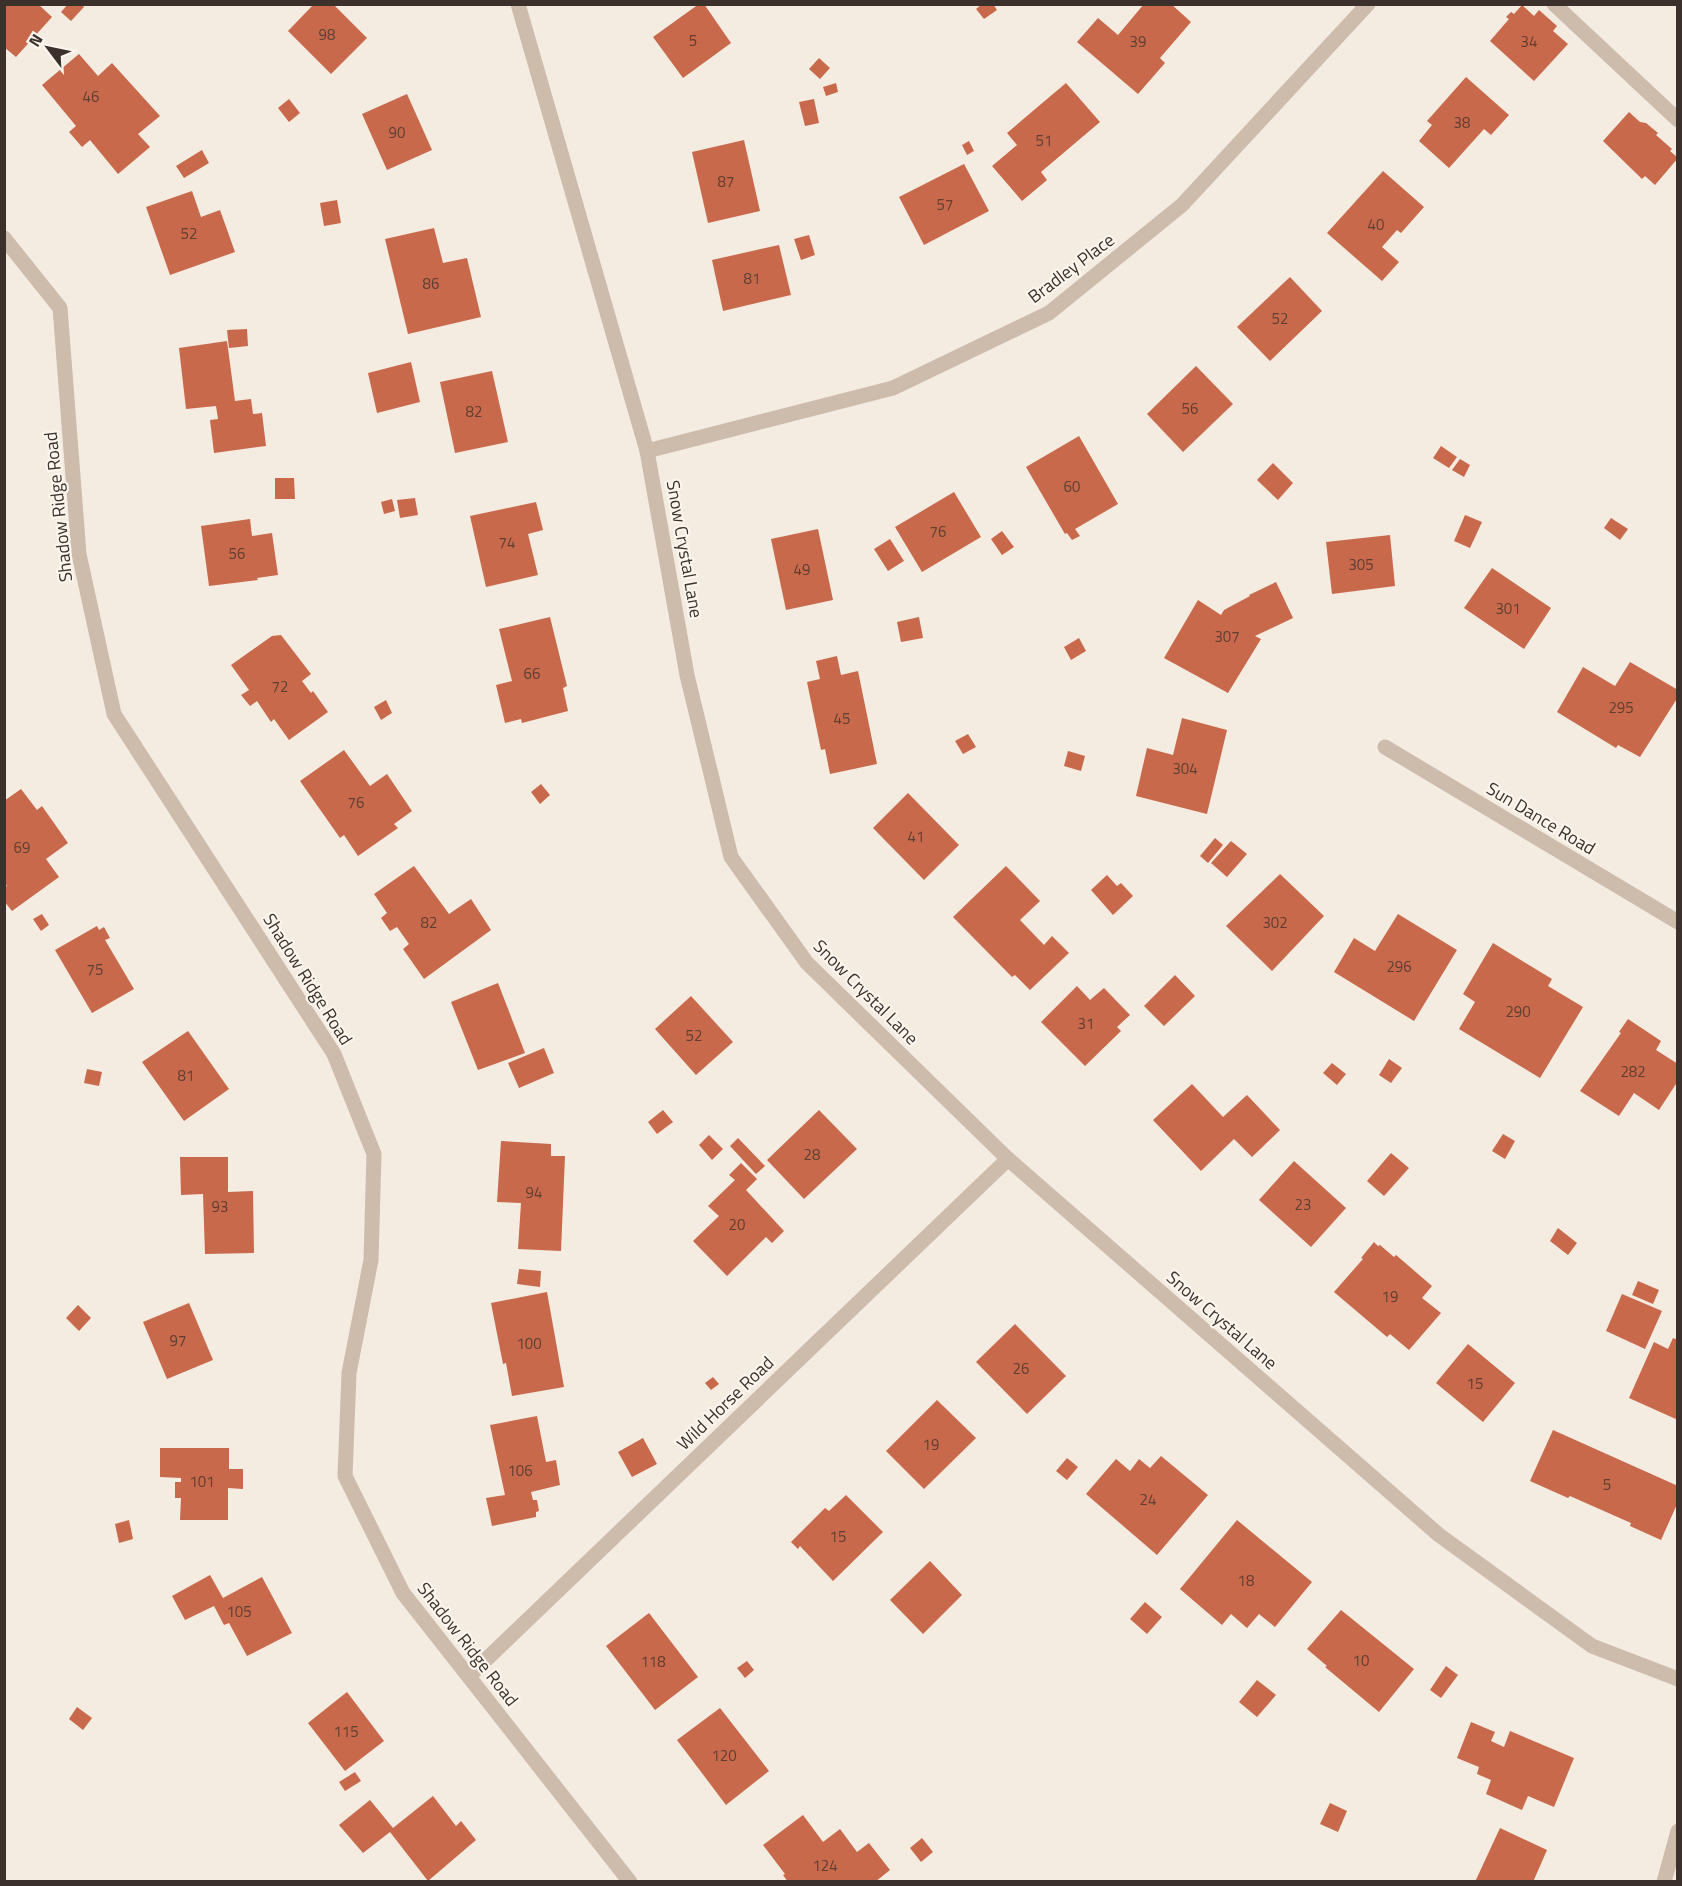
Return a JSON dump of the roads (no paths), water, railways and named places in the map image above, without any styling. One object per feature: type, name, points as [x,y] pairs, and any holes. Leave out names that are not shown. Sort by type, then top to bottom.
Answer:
[{"type":"street","name":"Snow Crystal Lane","points":[[518,4],[647,451],[687,675],[731,857],[807,963],[1008,1159],[1439,1535],[1592,1646],[1677,1679]]},
{"type":"street","name":"Bradley Place","points":[[647,451],[893,387],[1049,313],[1182,205],[1368,4]]},
{"type":"street","points":[[1554,4],[1677,120]]},
{"type":"street","name":"Shadow Ridge Road","points":[[4,238],[60,308],[79,554],[114,714],[334,1054],[374,1154],[371,1260],[349,1373],[345,1476],[403,1593],[630,1881]]},
{"type":"street","name":"Sun Dance Road","points":[[1385,747],[1677,922]]},
{"type":"street","name":"Wild Horse Road","points":[[469,1676],[1008,1159]]},
{"type":"street","points":[[1664,1881],[1677,1831]]}]
